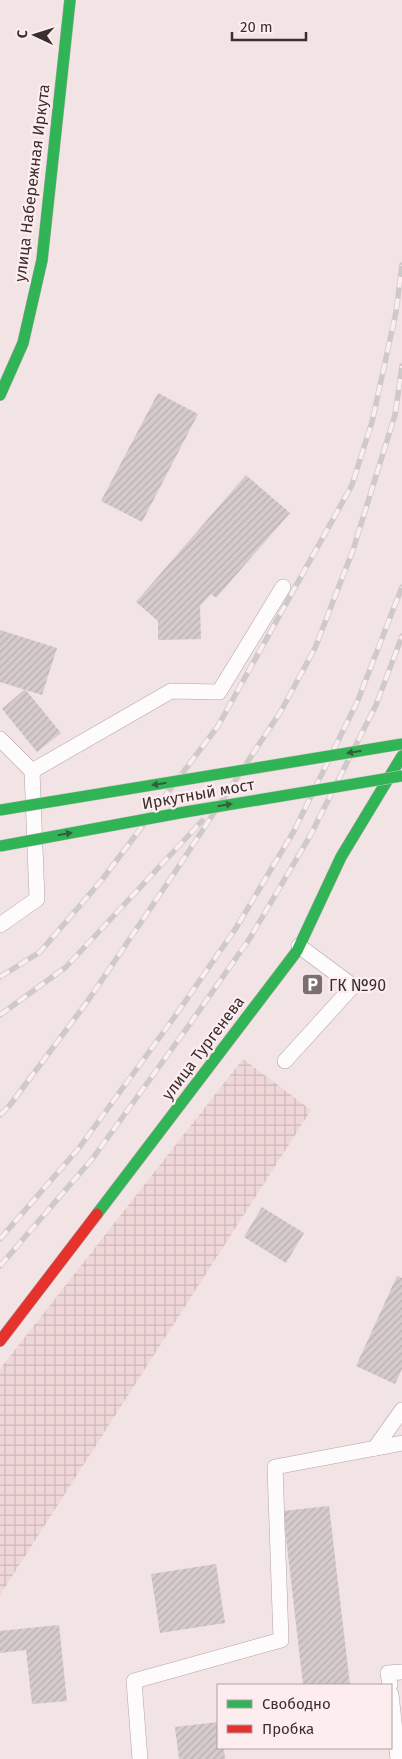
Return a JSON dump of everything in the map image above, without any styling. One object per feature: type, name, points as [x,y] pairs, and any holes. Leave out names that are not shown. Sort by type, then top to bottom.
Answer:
[{"type":"main road","name":"улица Набережная Иркута","points":[[0,395],[23,343],[42,260],[70,0]]},
{"type":"main road","name":"Иркутный мост","points":[[0,810],[402,744]]},
{"type":"main road","name":"улица Тургенева","points":[[0,1341],[297,951],[341,858],[402,756]]},
{"type":"main road","name":"Иркутный мост","points":[[0,846],[185,812],[402,776]]},
{"type":"lane","points":[[32,771],[171,691],[219,692],[283,587]]},
{"type":"lane","points":[[0,739],[32,771],[37,899],[0,925]]},
{"type":"lane","points":[[285,1060],[353,986],[299,946]]},
{"type":"lane","points":[[375,1448],[402,1410]]},
{"type":"lane","points":[[140,1759],[134,1681],[282,1640],[275,1467],[402,1443]]},
{"type":"lane","points":[[390,1684],[388,1674],[402,1672]]},
{"type":"lane","points":[[392,1703],[398,1759]]},
{"type":"shaded area","points":[[243,1059],[311,1110],[0,1595],[0,1369]]},
{"type":"building","points":[[158,393],[198,414],[142,522],[101,501]]},
{"type":"building","points":[[246,475],[290,513],[216,598],[211,594],[200,606],[201,639],[158,640],[158,621],[136,602]]},
{"type":"building","points":[[0,630],[57,648],[42,695],[0,682]]},
{"type":"building","points":[[25,689],[61,733],[37,752],[2,709]]},
{"type":"building","points":[[262,1207],[304,1233],[286,1263],[244,1237]]},
{"type":"building","points":[[397,1276],[402,1278],[402,1369],[395,1384],[356,1366]]},
{"type":"building","points":[[329,1506],[350,1684],[303,1684],[283,1511]]},
{"type":"building","points":[[216,1564],[225,1623],[160,1633],[151,1574]]},
{"type":"building","points":[[59,1625],[67,1701],[32,1704],[26,1650],[0,1653],[0,1631]]},
{"type":"building","points":[[217,1722],[217,1749],[224,1749],[225,1759],[179,1759],[175,1727]]},
{"type":"railway","points":[[0,977],[40,952],[101,881],[218,726],[352,485],[372,422],[396,312],[402,265]]},
{"type":"railway","points":[[0,1115],[10,1105],[87,1002],[175,872],[281,711],[315,648],[353,550],[395,415],[402,366]]},
{"type":"railway","points":[[0,1239],[79,1148],[173,1019],[236,928],[294,831],[358,700],[402,587]]},
{"type":"railway","points":[[0,1266],[93,1158],[250,938],[310,836],[376,705],[402,636]]},
{"type":"railway","points":[[0,1015],[66,967],[202,821]]},
{"type":"traffic: fast","points":[[0,395],[23,343],[42,260],[70,0]]},
{"type":"traffic: fast","points":[[0,810],[402,744]]},
{"type":"traffic: fast","points":[[97,1214],[297,951],[341,857],[402,756]]},
{"type":"traffic: fast","points":[[0,846],[185,812],[402,776]]},
{"type":"traffic: jam","points":[[0,1341],[97,1214]]},
{"type":"place","name":"ГК №90","points":[[313,985]]}]
